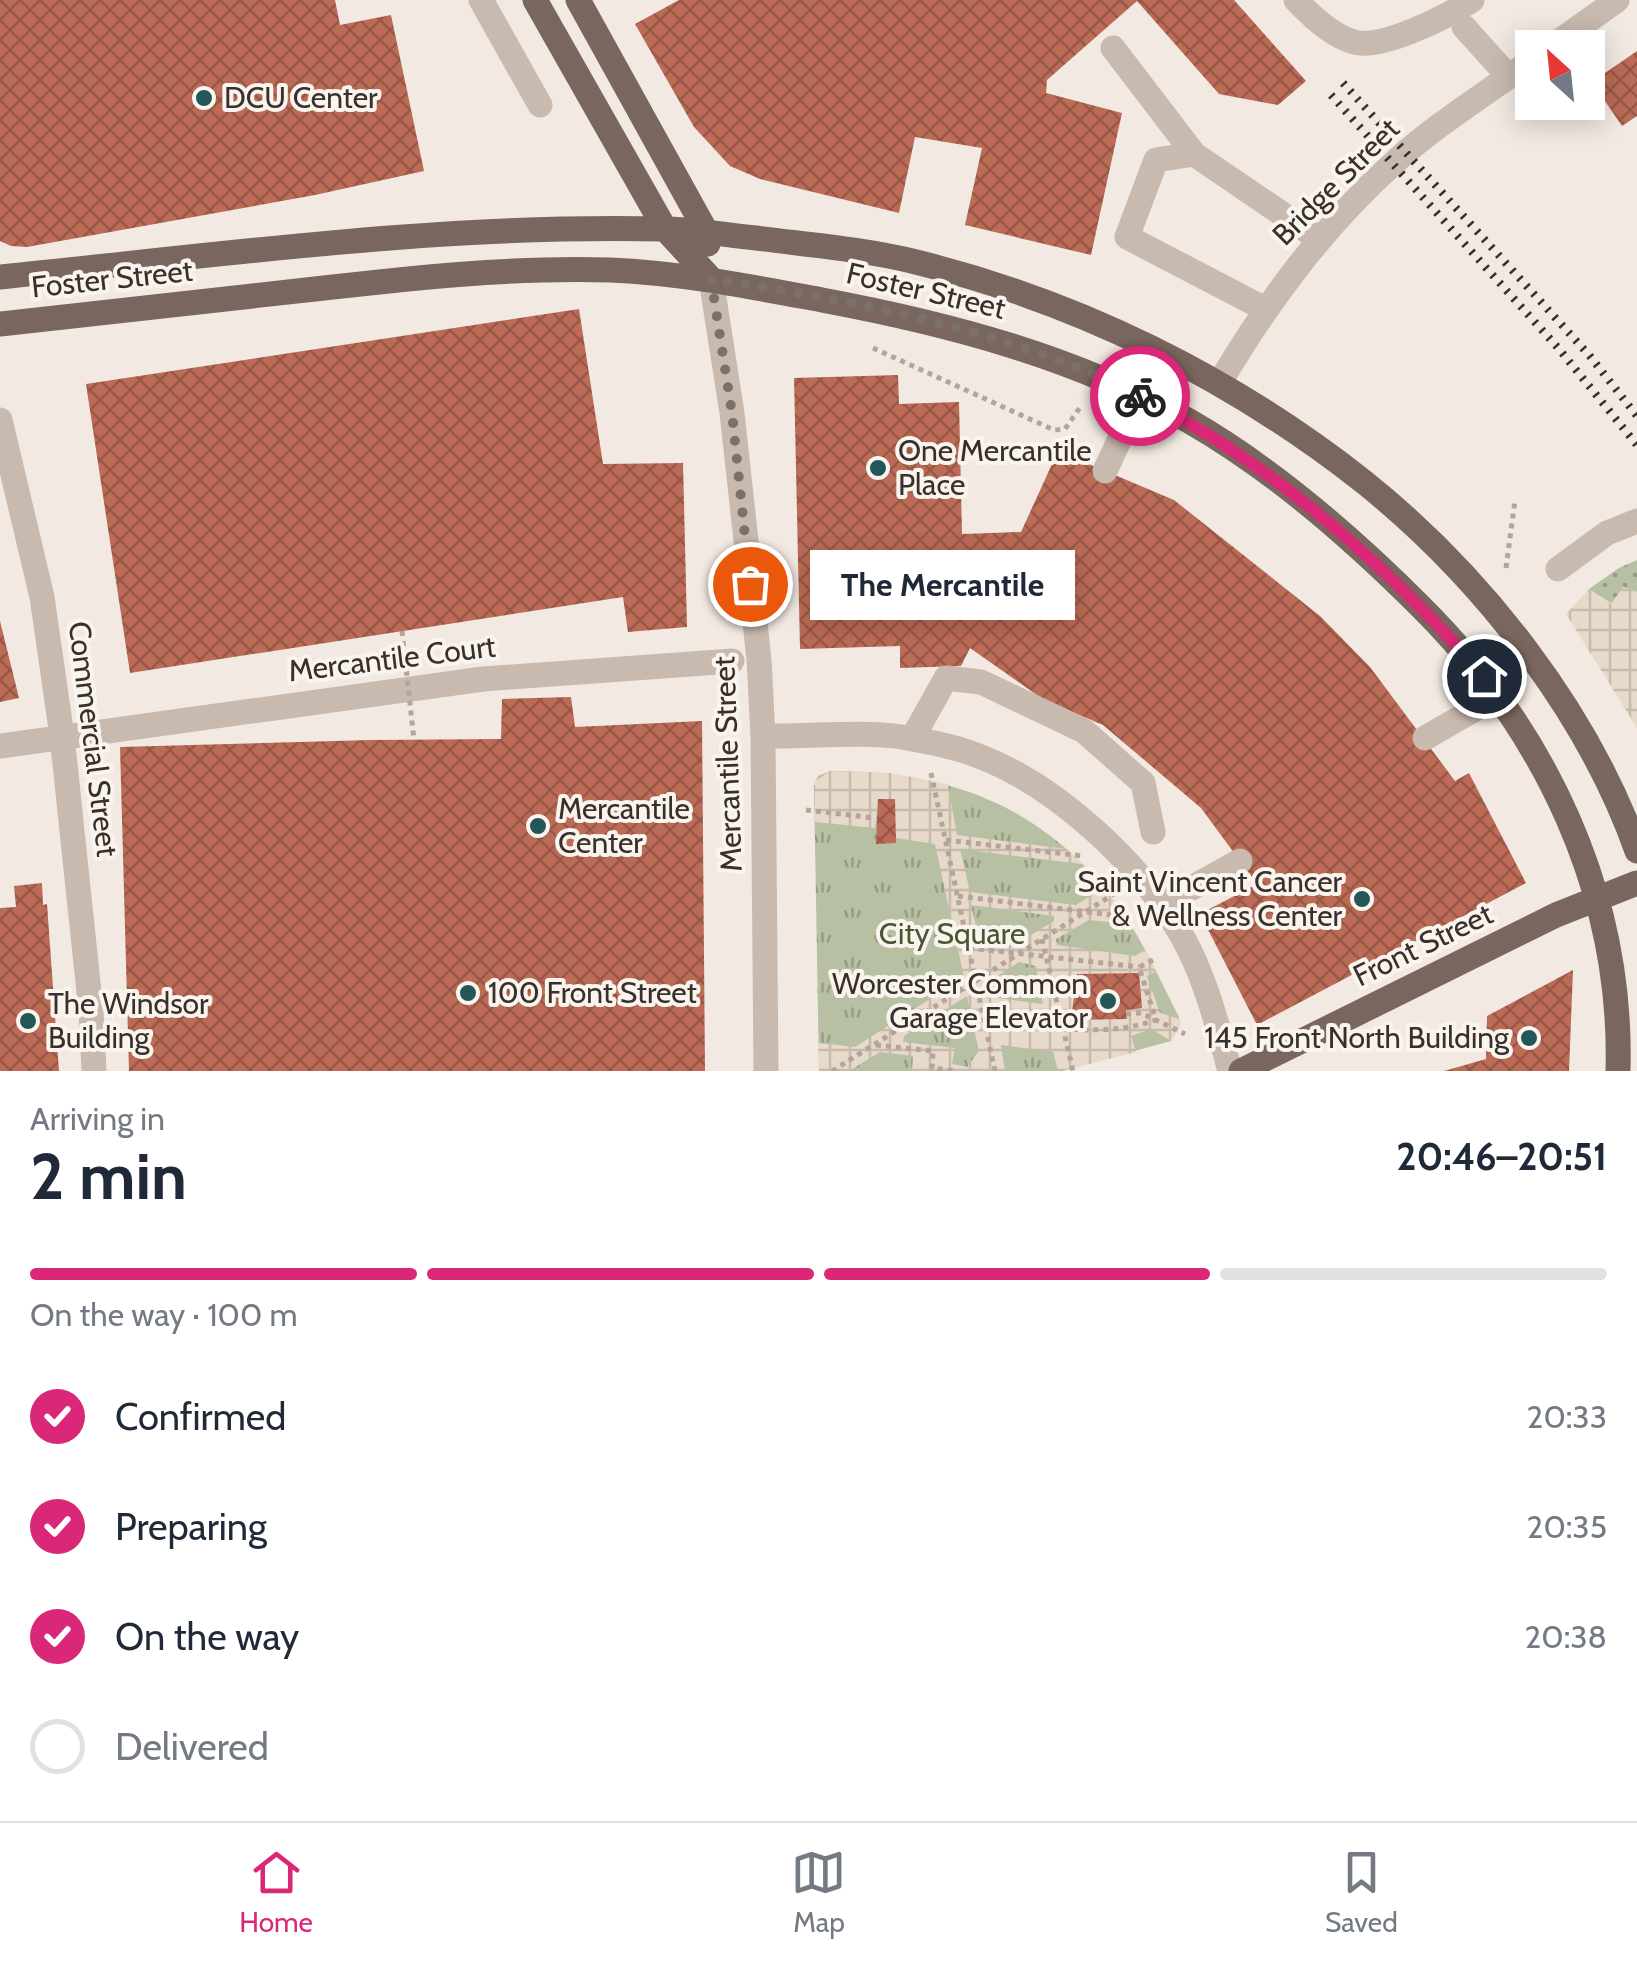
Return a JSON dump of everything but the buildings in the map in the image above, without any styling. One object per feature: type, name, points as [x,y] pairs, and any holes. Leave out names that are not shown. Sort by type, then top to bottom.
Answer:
[{"type":"main road","points":[[535,0],[665,228],[711,279]]},
{"type":"main road","points":[[578,0],[707,233],[711,279]]},
{"type":"main road","name":"Foster Street","points":[[0,277],[421,235],[665,228],[848,250],[913,262],[1056,306],[1220,382],[1310,440],[1421,531],[1490,604],[1538,666],[1572,718],[1614,796],[1637,852]]},
{"type":"main road","name":"Foster Street","points":[[0,324],[451,275],[613,270],[711,279],[955,328],[1014,345],[1143,398],[1192,423],[1249,461],[1343,535],[1444,629],[1498,696],[1552,782],[1599,898],[1617,1001],[1618,1071]]},
{"type":"main road","name":"Front Street","points":[[1241,1071],[1556,915],[1637,883]]},
{"type":"street","points":[[481,0],[540,105]]},
{"type":"street","points":[[1296,0],[1313,18],[1356,43],[1403,36],[1472,0]]},
{"type":"street","points":[[1575,30],[1616,0]]},
{"type":"street","points":[[1464,27],[1509,77]]},
{"type":"street","points":[[1113,48],[1194,154],[1320,238]]},
{"type":"street","name":"Bridge Street","points":[[1220,382],[1265,309],[1320,238],[1398,159],[1515,73]]},
{"type":"street","points":[[1194,154],[1156,160],[1128,237],[1265,309]]},
{"type":"street","name":"Mercantile Street","points":[[711,279],[732,413],[759,660],[764,736],[766,1071]]},
{"type":"street","points":[[1104,471],[1143,398]]},
{"type":"street","name":"Commercial Street","points":[[0,420],[42,597],[62,736],[94,1071]]},
{"type":"street","points":[[1558,569],[1608,533],[1637,522]]},
{"type":"street","name":"Mercantile Court","points":[[0,746],[483,678],[732,661]]},
{"type":"street","points":[[912,739],[946,678],[981,682],[1084,731],[1143,783],[1153,832]]},
{"type":"street","points":[[1425,738],[1498,696]]},
{"type":"street","points":[[764,736],[898,736],[976,754],[1037,786],[1092,829],[1140,876],[1181,934],[1207,990],[1230,1071]]},
{"type":"street","points":[[1161,906],[1240,861]]},
{"type":"path","points":[[873,348],[1054,430],[1066,429],[1081,406]]},
{"type":"path","points":[[1506,568],[1515,500]]},
{"type":"path","points":[[402,631],[414,740]]},
{"type":"path","points":[[932,773],[995,1071]]},
{"type":"path","points":[[806,810],[875,818]]},
{"type":"path","points":[[946,840],[1086,856]]},
{"type":"path","points":[[832,1071],[1117,892]]},
{"type":"path","points":[[958,896],[1136,918]]},
{"type":"path","points":[[1042,939],[1073,1071]]},
{"type":"path","points":[[969,948],[1139,967],[1158,958]]},
{"type":"path","points":[[1139,967],[1156,1020]]},
{"type":"path","points":[[1126,1014],[1141,1013],[1185,1034]]},
{"type":"path","points":[[984,1019],[1063,1029],[1134,1028],[1156,1020]]},
{"type":"path","points":[[873,1045],[933,1051],[932,1068],[956,1071]]},
{"type":"green space","points":[[1637,560],[1637,592],[1623,588],[1612,604],[1589,589],[1619,568]]},
{"type":"green space","name":"City Square","points":[[830,771],[921,779],[962,790],[1001,805],[1070,852],[1101,884],[1149,957],[1179,1017],[1180,1026],[1171,1041],[1062,1071],[819,1071],[814,786],[818,776]]},
{"type":"shaded area","points":[[1623,587],[1637,592],[1637,728],[1566,614],[1589,589],[1611,604]]},
{"type":"shaded area","points":[[830,771],[891,773],[948,784],[957,835],[1067,849],[1082,864],[960,849],[970,892],[1076,905],[1104,888],[1131,924],[1089,920],[1056,939],[1057,945],[1135,956],[1145,950],[1156,971],[1147,976],[1160,1013],[1179,1019],[1180,1026],[1171,1041],[1151,1029],[1131,1036],[1136,1052],[1062,1071],[1058,1071],[1053,1052],[1001,1045],[1005,1071],[912,1071],[913,1056],[880,1052],[849,1071],[819,1071],[818,1043],[855,1047],[964,977],[935,844],[896,838],[894,799],[878,800],[875,828],[815,822],[815,781]],"holes":[[[971,905],[1054,916],[1054,921],[1021,941],[978,935]],[[1019,962],[1036,966],[1043,1004],[990,997],[987,983]],[[1077,974],[1141,993],[1141,1008],[1072,1020]],[[967,996],[979,1051],[967,1067],[952,1064],[955,1048],[903,1042],[904,1036]]]},
{"type":"railway","points":[[1343,83],[1589,355],[1637,416]]},
{"type":"railway","points":[[1331,95],[1559,349],[1637,445]]},
{"type":"way so far","points":[[750,584],[732,413],[711,279],[955,328],[1014,345],[1140,396]]},
{"type":"place","name":"DCU Center","points":[[204,98]]},
{"type":"place","name":"One Mercantile Place","points":[[878,468]]},
{"type":"place","name":"The Mercantile","points":[[750,584]]},
{"type":"place","name":"Mercantile Center","points":[[538,826]]},
{"type":"place","name":"Saint Vincent Cancer & Wellness Center","points":[[1362,899]]},
{"type":"place","name":"100 Front Street","points":[[468,993]]},
{"type":"place","name":"Worcester Common Garage Elevator","points":[[1108,1001]]},
{"type":"place","name":"The Windsor Building","points":[[28,1021]]},
{"type":"place","name":"145 Front North Building","points":[[1529,1038]]},
{"type":"route","points":[[1140,396],[1192,423],[1249,461],[1343,535],[1394,579],[1484,676]]}]
